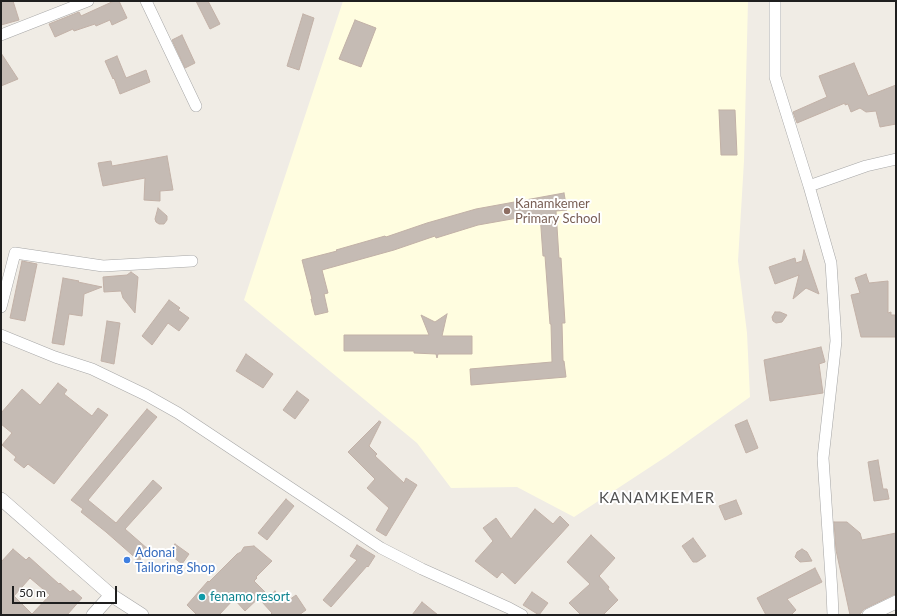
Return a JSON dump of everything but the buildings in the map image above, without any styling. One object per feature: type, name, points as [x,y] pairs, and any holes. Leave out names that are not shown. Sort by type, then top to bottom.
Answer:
[{"type":"street","points":[[1,35],[88,1]]},
{"type":"street","points":[[146,1],[196,106]]},
{"type":"street","points":[[774,1],[775,77],[831,263],[836,341],[823,458],[833,615]]},
{"type":"street","points":[[809,186],[866,166],[896,159]]},
{"type":"street","points":[[1,307],[15,253],[102,266],[192,261]]},
{"type":"street","points":[[1,335],[55,357],[92,369],[159,402],[184,417],[381,548],[422,569],[522,615]]},
{"type":"street","points":[[1,499],[111,595],[142,615]]},
{"type":"street","points":[[93,615],[111,595]]},
{"type":"street","points":[[869,615],[896,602]]},
{"type":"shaded area","name":"Kanamkemer Primary School","points":[[343,1],[748,1],[744,161],[738,261],[747,333],[750,397],[667,456],[574,517],[517,487],[451,488],[417,443],[244,300]]},
{"type":"place","name":"Kanamkemer Primary School","points":[[507,211]]},
{"type":"place","name":"Adonai Tailoring Shop","points":[[127,560]]},
{"type":"place","name":"fenamo resort","points":[[202,597]]},
{"type":"district","name":"KANAMKEMER","points":[[657,498]]}]
